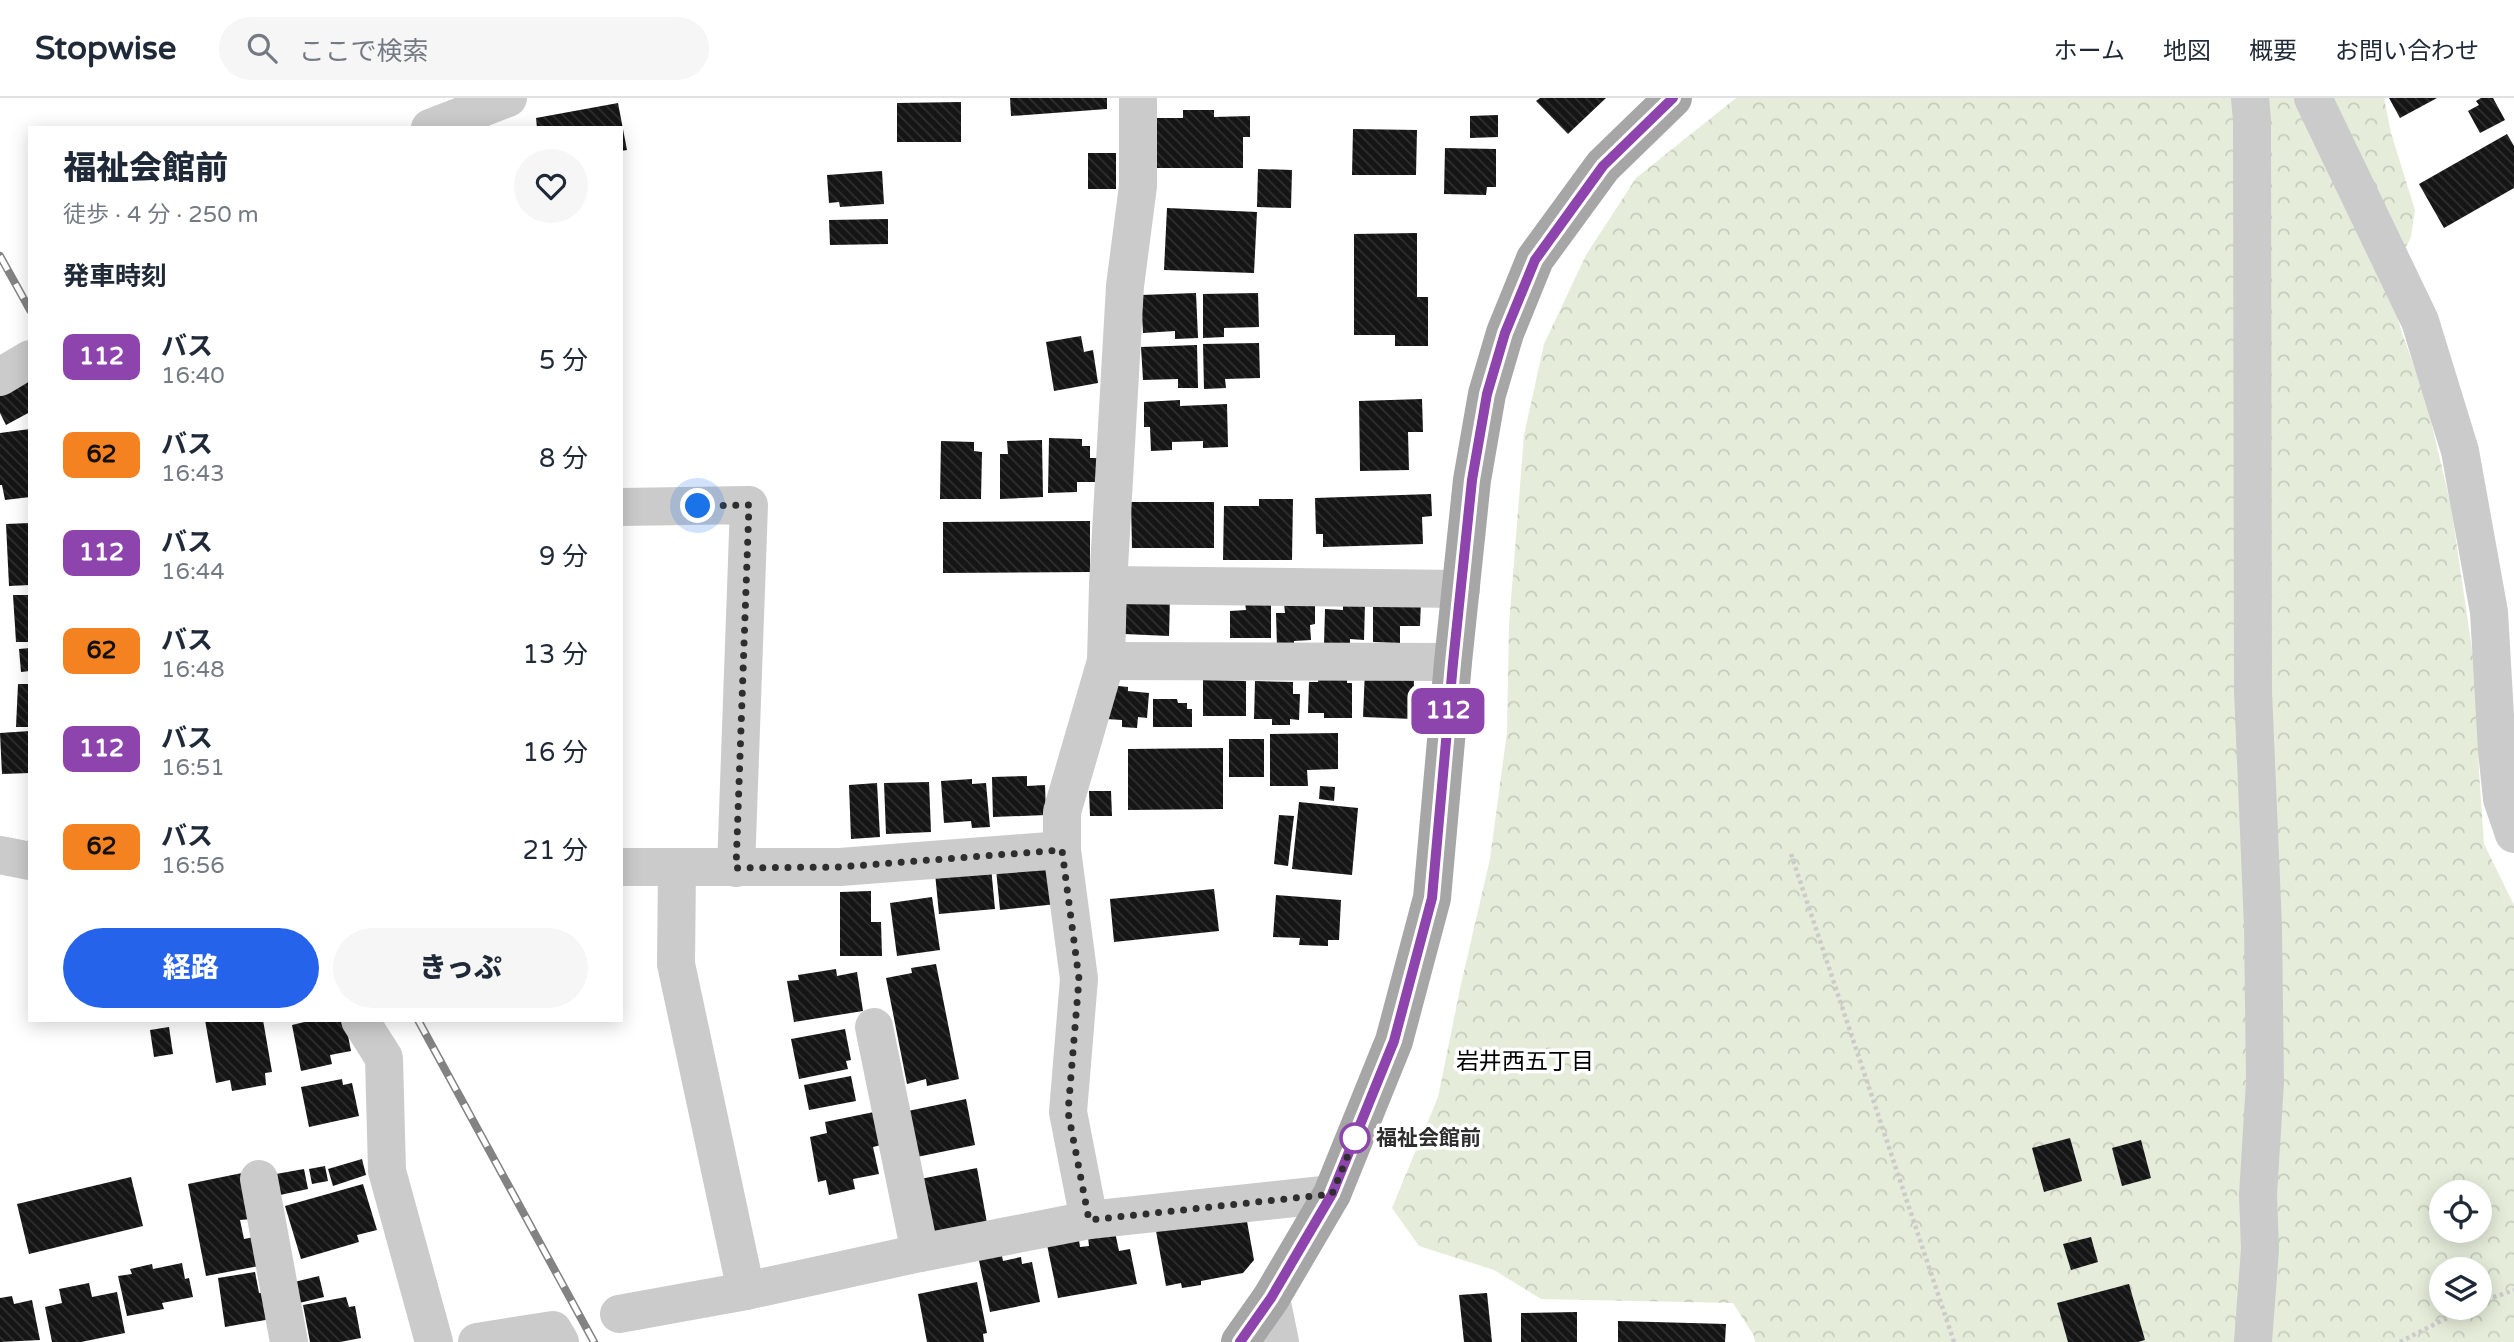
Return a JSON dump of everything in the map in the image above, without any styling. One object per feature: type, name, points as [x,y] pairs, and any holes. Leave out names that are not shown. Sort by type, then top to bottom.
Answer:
[{"type":"main road","points":[[1240,1342],[1271,1298],[1332,1194],[1394,1041],[1432,898],[1472,480],[1487,394],[1505,333],[1535,260],[1603,166],[1673,98]]},
{"type":"street","points":[[435,126],[508,98]]},
{"type":"street","points":[[1089,1220],[1068,1112],[1079,979],[1062,850],[1062,812],[1106,661],[1125,286],[1138,186],[1138,98]]},
{"type":"street","points":[[2250,98],[2253,691],[2263,926],[2265,1082],[2258,1195],[2260,1249],[2253,1342]]},
{"type":"street","points":[[2313,98],[2420,321],[2460,451],[2489,612],[2502,799],[2514,834]]},
{"type":"street","points":[[0,377],[28,360]]},
{"type":"street","points":[[623,507],[749,505],[736,868]]},
{"type":"street","points":[[1108,585],[1461,589]]},
{"type":"street","points":[[1106,661],[1453,663]]},
{"type":"street","points":[[623,867],[839,867],[1062,850]]},
{"type":"street","points":[[0,855],[28,861]]},
{"type":"street","points":[[677,868],[676,964],[746,1291]]},
{"type":"street","points":[[361,1022],[384,1058],[387,1171],[433,1342]]},
{"type":"street","points":[[874,1027],[920,1253]]},
{"type":"street","points":[[259,1179],[289,1342]]},
{"type":"street","points":[[619,1314],[746,1291],[1089,1220],[1332,1194]]},
{"type":"street","points":[[1271,1298],[1280,1342]]},
{"type":"street","points":[[477,1342],[553,1330],[560,1342]]},
{"type":"path","points":[[1791,854],[1954,1342]]},
{"type":"path","points":[[2492,1298],[2514,1290]]},
{"type":"path","points":[[2400,1342],[2443,1320]]},
{"type":"green space","points":[[1736,98],[2384,98],[2391,133],[2415,210],[2411,237],[2388,284],[2425,396],[2451,506],[2478,690],[2479,772],[2484,844],[2514,905],[2514,1342],[1755,1342],[1733,1303],[1541,1299],[1494,1270],[1419,1246],[1392,1208],[1438,1097],[1490,859],[1507,732],[1509,625],[1524,435],[1544,344],[1586,255],[1636,178]]},
{"type":"building","points":[[1010,98],[1107,98],[1107,109],[1011,116]]},
{"type":"building","points":[[1540,98],[1606,98],[1568,134],[1536,101]]},
{"type":"building","points":[[2389,98],[2437,98],[2400,118]]},
{"type":"building","points":[[2493,98],[2505,120],[2480,133],[2468,111],[2479,105],[2476,101]]},
{"type":"building","points":[[961,102],[961,142],[897,142],[897,103]]},
{"type":"building","points":[[618,103],[622,126],[537,126],[536,118]]},
{"type":"building","points":[[1183,110],[1214,110],[1214,117],[1250,116],[1250,137],[1243,137],[1243,168],[1157,168],[1157,118],[1183,118]]},
{"type":"building","points":[[1498,115],[1498,137],[1470,138],[1470,116]]},
{"type":"building","points":[[623,129],[627,150],[623,151]]},
{"type":"building","points":[[1353,129],[1417,130],[1416,175],[1352,175]]},
{"type":"building","points":[[2507,134],[2514,146],[2514,188],[2444,228],[2419,184]]},
{"type":"building","points":[[1445,148],[1496,149],[1496,187],[1487,187],[1486,195],[1444,194]]},
{"type":"building","points":[[1088,153],[1116,153],[1116,189],[1088,189]]},
{"type":"building","points":[[1258,169],[1292,170],[1291,208],[1257,207]]},
{"type":"building","points":[[882,171],[884,204],[840,207],[839,202],[829,203],[827,175]]},
{"type":"building","points":[[1167,208],[1257,212],[1254,273],[1164,270]]},
{"type":"building","points":[[888,219],[888,244],[830,245],[829,220]]},
{"type":"building","points":[[1417,233],[1417,297],[1428,297],[1428,346],[1395,346],[1395,335],[1354,335],[1354,234]]},
{"type":"building","points":[[1196,293],[1198,338],[1175,339],[1175,331],[1143,333],[1141,295]]},
{"type":"building","points":[[1258,293],[1259,327],[1224,328],[1224,337],[1203,338],[1203,294]]},
{"type":"building","points":[[1081,336],[1084,352],[1093,350],[1098,383],[1054,391],[1046,342]]},
{"type":"building","points":[[1259,343],[1260,378],[1225,379],[1226,388],[1204,389],[1203,344]]},
{"type":"building","points":[[1197,345],[1198,388],[1178,388],[1178,379],[1143,380],[1141,347]]},
{"type":"building","points":[[28,380],[28,413],[6,425],[0,413],[0,395]]},
{"type":"building","points":[[1422,399],[1423,432],[1408,432],[1409,470],[1360,471],[1359,401]]},
{"type":"building","points":[[1180,400],[1180,406],[1227,404],[1228,447],[1203,448],[1203,441],[1172,442],[1172,450],[1151,451],[1150,427],[1144,427],[1144,402]]},
{"type":"building","points":[[28,429],[28,497],[5,500],[0,485],[0,433]]},
{"type":"building","points":[[1049,438],[1082,439],[1082,446],[1090,446],[1090,458],[1099,458],[1099,482],[1077,482],[1077,492],[1048,493]]},
{"type":"building","points":[[1042,440],[1043,497],[1000,499],[1000,454],[1008,454],[1007,441]]},
{"type":"building","points":[[941,441],[974,442],[974,451],[982,452],[981,499],[940,499]]},
{"type":"building","points":[[1431,494],[1432,516],[1422,517],[1423,544],[1323,547],[1323,534],[1316,534],[1315,498]]},
{"type":"building","points":[[1259,499],[1293,499],[1292,560],[1223,560],[1224,506],[1259,506]]},
{"type":"building","points":[[1131,502],[1214,502],[1214,548],[1132,548]]},
{"type":"building","points":[[1090,521],[1090,572],[943,573],[943,522]]},
{"type":"building","points":[[28,523],[28,585],[9,586],[6,524]]},
{"type":"building","points":[[13,595],[28,595],[28,642],[16,642]]},
{"type":"building","points":[[1125,597],[1170,597],[1169,636],[1124,634]]},
{"type":"building","points":[[1373,600],[1421,601],[1420,626],[1400,626],[1400,643],[1373,642]]},
{"type":"building","points":[[1315,602],[1315,624],[1310,625],[1311,640],[1294,641],[1294,647],[1277,647],[1276,613],[1285,613],[1284,603]]},
{"type":"building","points":[[1343,602],[1365,603],[1364,640],[1350,639],[1350,646],[1324,645],[1325,609],[1343,610]]},
{"type":"building","points":[[1245,603],[1271,603],[1271,638],[1230,638],[1230,611],[1246,610]]},
{"type":"building","points":[[28,648],[28,671],[21,672],[19,649]]},
{"type":"building","points":[[1365,670],[1414,680],[1413,719],[1363,717]]},
{"type":"building","points":[[1318,676],[1347,677],[1347,683],[1352,683],[1352,718],[1324,718],[1324,713],[1308,713],[1309,682],[1318,682]]},
{"type":"building","points":[[1203,680],[1246,681],[1246,716],[1203,716]]},
{"type":"building","points":[[1255,681],[1293,682],[1293,694],[1300,694],[1299,720],[1290,719],[1290,725],[1272,725],[1272,719],[1254,719]]},
{"type":"building","points":[[18,684],[28,684],[28,727],[16,727]]},
{"type":"building","points":[[1109,685],[1128,687],[1128,691],[1149,693],[1147,718],[1138,717],[1137,728],[1122,727],[1122,720],[1106,719]]},
{"type":"building","points":[[1153,699],[1177,699],[1178,703],[1187,703],[1187,709],[1192,709],[1192,727],[1153,727]]},
{"type":"building","points":[[28,731],[28,773],[2,774],[0,733]]},
{"type":"building","points":[[1338,733],[1338,769],[1307,770],[1308,786],[1270,786],[1270,734]]},
{"type":"building","points":[[1229,739],[1264,739],[1264,777],[1229,777]]},
{"type":"building","points":[[1223,748],[1223,809],[1128,810],[1128,749]]},
{"type":"building","points":[[1027,776],[1027,786],[1045,785],[1046,815],[993,817],[992,777]]},
{"type":"building","points":[[972,779],[972,784],[986,783],[990,827],[972,828],[971,821],[944,823],[941,781]]},
{"type":"building","points":[[929,782],[931,832],[886,834],[884,783]]},
{"type":"building","points":[[877,783],[880,837],[851,839],[849,785]]},
{"type":"building","points":[[1320,786],[1335,787],[1334,801],[1319,799]]},
{"type":"building","points":[[1089,791],[1111,791],[1112,816],[1090,816]]},
{"type":"building","points":[[1299,802],[1358,808],[1352,875],[1292,869]]},
{"type":"building","points":[[1279,815],[1294,816],[1288,866],[1274,864]]},
{"type":"building","points":[[1052,863],[1057,904],[1000,910],[996,869]]},
{"type":"building","points":[[991,867],[995,909],[939,914],[935,873]]},
{"type":"building","points":[[1214,889],[1219,931],[1114,942],[1110,899]]},
{"type":"building","points":[[871,891],[871,922],[881,922],[882,956],[840,956],[840,892]]},
{"type":"building","points":[[1276,895],[1341,900],[1339,940],[1328,940],[1328,946],[1299,945],[1300,938],[1273,937]]},
{"type":"building","points":[[932,897],[940,950],[897,956],[890,903]]},
{"type":"building","points":[[936,964],[959,1079],[927,1086],[926,1079],[907,1084],[886,978],[912,973],[911,968]]},
{"type":"building","points":[[836,969],[837,976],[857,972],[863,1011],[794,1022],[787,981],[799,980],[798,975]]},
{"type":"building","points":[[205,1022],[263,1022],[272,1072],[265,1073],[266,1085],[232,1091],[230,1080],[216,1083]]},
{"type":"building","points":[[305,1022],[345,1022],[351,1051],[330,1055],[332,1064],[301,1071],[292,1025]]},
{"type":"building","points":[[169,1027],[173,1054],[154,1057],[150,1030]]},
{"type":"building","points":[[845,1029],[851,1060],[846,1061],[848,1069],[799,1079],[791,1039]]},
{"type":"building","points":[[851,1076],[856,1101],[809,1110],[804,1085]]},
{"type":"building","points":[[342,1079],[343,1085],[352,1083],[359,1116],[309,1127],[301,1087]]},
{"type":"building","points":[[966,1099],[975,1145],[912,1158],[903,1112]]},
{"type":"building","points":[[874,1112],[881,1145],[873,1147],[879,1174],[853,1179],[855,1189],[829,1195],[826,1180],[818,1182],[810,1137],[827,1133],[825,1122]]},
{"type":"building","points":[[2070,1138],[2082,1181],[2044,1192],[2032,1148]]},
{"type":"building","points":[[2141,1140],[2151,1178],[2122,1186],[2112,1148]]},
{"type":"building","points":[[362,1159],[366,1175],[333,1186],[328,1169]]},
{"type":"building","points":[[325,1166],[328,1181],[312,1184],[309,1169]]},
{"type":"building","points":[[977,1168],[987,1223],[925,1235],[915,1180]]},
{"type":"building","points":[[304,1169],[308,1189],[280,1195],[276,1174]]},
{"type":"building","points":[[242,1173],[251,1219],[240,1220],[244,1239],[254,1237],[259,1266],[206,1276],[188,1184]]},
{"type":"building","points":[[131,1177],[143,1226],[29,1254],[17,1204]]},
{"type":"building","points":[[363,1184],[377,1230],[357,1235],[359,1242],[301,1259],[285,1206]]},
{"type":"building","points":[[1246,1216],[1254,1260],[1243,1273],[1201,1281],[1201,1285],[1182,1288],[1181,1283],[1166,1286],[1156,1231]]},
{"type":"building","points":[[1115,1232],[1119,1251],[1130,1249],[1137,1284],[1058,1298],[1046,1240],[1078,1234],[1080,1247],[1089,1246],[1088,1237]]},
{"type":"building","points":[[2091,1237],[2098,1262],[2071,1270],[2063,1244]]},
{"type":"building","points":[[1001,1251],[1003,1261],[1021,1257],[1022,1264],[1032,1262],[1040,1302],[990,1312],[978,1256]]},
{"type":"building","points":[[182,1263],[193,1297],[162,1303],[164,1309],[127,1316],[118,1276],[132,1274],[130,1269],[152,1264],[153,1269]]},
{"type":"building","points":[[255,1272],[259,1293],[267,1292],[271,1319],[225,1327],[218,1278]]},
{"type":"building","points":[[319,1276],[324,1297],[295,1304],[290,1283]]},
{"type":"building","points":[[977,1282],[987,1333],[983,1334],[984,1342],[927,1342],[918,1294]]},
{"type":"building","points":[[89,1283],[92,1297],[117,1292],[125,1333],[81,1342],[52,1342],[45,1307],[62,1303],[59,1289]]},
{"type":"building","points":[[2129,1284],[2145,1340],[2068,1342],[2057,1303]]},
{"type":"building","points":[[1487,1293],[1492,1342],[1464,1342],[1459,1295]]},
{"type":"building","points":[[12,1296],[14,1304],[32,1300],[40,1340],[0,1342],[0,1298]]},
{"type":"building","points":[[346,1297],[349,1307],[355,1306],[361,1338],[340,1342],[310,1342],[303,1305]]},
{"type":"building","points":[[1577,1312],[1577,1342],[1521,1342],[1521,1313]]},
{"type":"building","points":[[1618,1321],[1726,1324],[1725,1342],[1618,1342]]},
{"type":"railway","points":[[0,256],[28,306]]},
{"type":"railway","points":[[419,1022],[594,1342]]},
{"type":"bus line","name":"112","points":[[1240,1342],[1271,1298],[1332,1194],[1394,1041],[1432,898],[1472,480],[1487,394],[1505,333],[1535,260],[1603,166],[1673,98]]},
{"type":"place","name":"福祉会館前","points":[[1355,1138]]},
{"type":"district","name":"岩井西五丁目","points":[[1525,1061]]},
{"type":"route","points":[[698,506],[749,505],[736,868],[839,867],[1062,850],[1079,979],[1068,1112],[1089,1220],[1332,1194],[1355,1138]]}]
